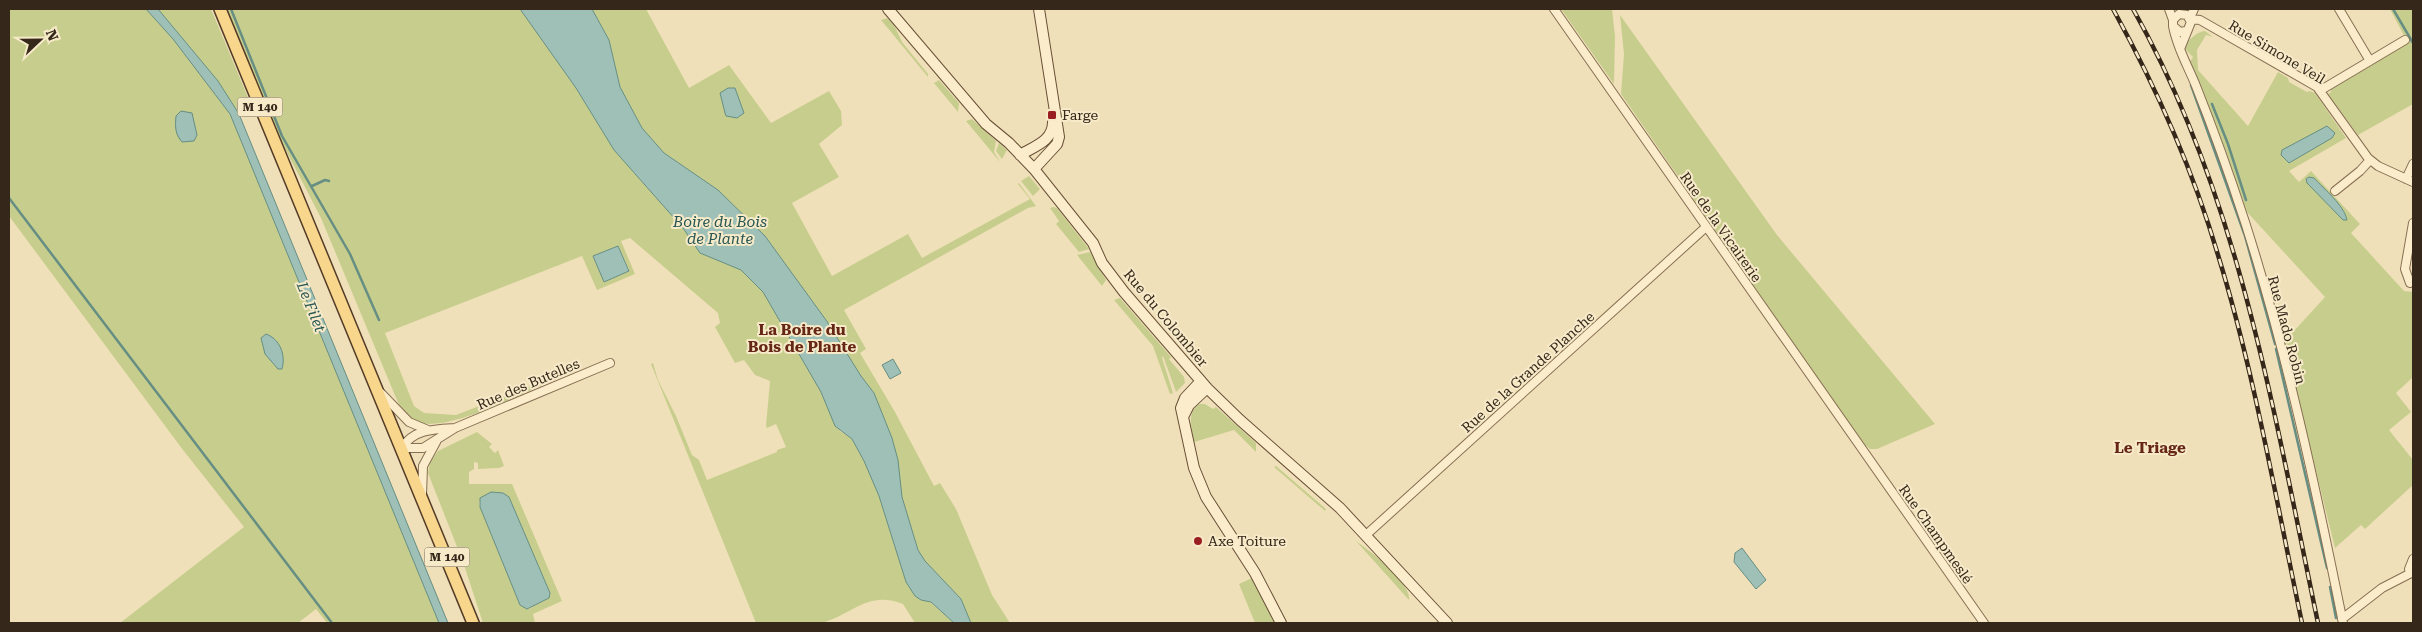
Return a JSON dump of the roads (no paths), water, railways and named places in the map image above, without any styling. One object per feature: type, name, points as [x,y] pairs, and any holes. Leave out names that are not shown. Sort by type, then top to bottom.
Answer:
[{"type":"main road","name":"M 140","points":[[220,9],[474,623]]},
{"type":"main road","name":"Rue du Colombier","points":[[888,9],[986,124],[1009,143],[1034,169],[1093,243],[1102,263],[1124,292],[1204,385],[1240,420],[1332,500],[1448,623]]},
{"type":"main road","points":[[1034,169],[1057,144],[1058,138],[1039,9]]},
{"type":"main road","points":[[1020,155],[1044,142],[1053,132],[1052,96]]},
{"type":"main road","points":[[1204,385],[1182,402],[1191,454],[1203,491],[1259,579],[1281,623]]},
{"type":"street","name":"Rue de la Vicairerie","points":[[1554,9],[1868,459]]},
{"type":"street","name":"Rue Mado Robin","points":[[2169,9],[2180,51],[2195,83],[2245,223],[2272,315],[2316,500],[2342,621]]},
{"type":"street","points":[[2180,51],[2194,9]]},
{"type":"street","points":[[2339,9],[2370,61]]},
{"type":"street","points":[[2187,30],[2180,32],[2173,23],[2176,15],[2182,11],[2190,18]]},
{"type":"street","name":"Rue Simone Veil","points":[[2190,18],[2197,19],[2321,90],[2370,160],[2409,181]]},
{"type":"street","name":"Rue Simone Veil","points":[[2187,30],[2208,26]]},
{"type":"street","points":[[2321,90],[2405,40]]},
{"type":"street","points":[[2335,191],[2360,172],[2370,160]]},
{"type":"street","points":[[2409,181],[2413,164]]},
{"type":"street","points":[[2410,283],[2405,269],[2413,223]]},
{"type":"street","name":"Rue de la Grande Planche","points":[[1366,535],[1706,227]]},
{"type":"street","name":"Rue des Butelles","points":[[402,448],[422,448],[455,428],[610,362]]},
{"type":"street","points":[[380,393],[409,422],[428,430]]},
{"type":"street","name":"Rue des Butelles","points":[[402,448],[407,440],[428,430],[455,428]]},
{"type":"street","name":"Rue des Butelles","points":[[422,496],[425,460],[437,440]]},
{"type":"street","name":"Rue Champmeslé","points":[[1868,459],[1984,623]]},
{"type":"street","points":[[2342,621],[2382,588],[2412,572],[2409,569],[2413,558]]},
{"type":"water","name":"Le Filet","points":[[146,9],[158,9],[218,81],[239,114],[448,623],[439,623],[230,114],[173,39]]},
{"type":"water","name":"Boire du Bois de Plante","points":[[520,9],[592,9],[609,40],[620,87],[642,128],[664,153],[718,190],[765,236],[826,320],[861,376],[874,393],[892,438],[898,460],[902,497],[918,550],[925,561],[961,599],[971,623],[954,623],[931,602],[921,600],[915,596],[906,582],[879,496],[864,461],[852,439],[835,426],[821,392],[763,292],[741,270],[700,253],[683,228],[614,150],[576,88]]},
{"type":"water","points":[[728,88],[735,88],[744,113],[737,118],[726,116],[725,113],[720,93]]},
{"type":"water","points":[[181,111],[192,113],[197,135],[194,141],[182,142],[178,136],[176,116]]},
{"type":"water","points":[[2327,126],[2335,133],[2332,138],[2289,163],[2281,155],[2282,150]]},
{"type":"water","points":[[2309,177],[2314,178],[2333,198],[2342,209],[2347,220],[2343,220],[2307,183],[2306,179]]},
{"type":"water","points":[[618,246],[629,271],[604,282],[593,256]]},
{"type":"water","points":[[266,334],[271,336],[281,348],[283,358],[282,369],[278,369],[265,354],[261,338]]},
{"type":"water","points":[[893,359],[901,373],[890,379],[882,365]]},
{"type":"water","points":[[491,492],[503,493],[509,497],[550,593],[549,598],[527,609],[520,605],[480,507],[480,498]]},
{"type":"water","points":[[1742,548],[1766,580],[1756,589],[1734,562],[1735,553]]},
{"type":"waterway","points":[[231,9],[282,136],[350,254],[379,320]]},
{"type":"waterway","points":[[2393,9],[2413,43]]},
{"type":"waterway","points":[[2191,85],[2245,236],[2275,344]]},
{"type":"waterway","points":[[2212,104],[2228,144],[2246,200]]},
{"type":"waterway","points":[[312,186],[325,180],[329,181]]},
{"type":"waterway","points":[[9,198],[332,623]]},
{"type":"waterway","points":[[2276,349],[2327,568]]},
{"type":"waterway","points":[[2330,587],[2336,618]]},
{"type":"railway","points":[[2113,9],[2144,68],[2172,129],[2197,192],[2218,255],[2254,392],[2302,623]]},
{"type":"railway","points":[[2133,9],[2170,81],[2201,155],[2227,231],[2249,308],[2268,387],[2318,623]]},
{"type":"place","name":"Farge","points":[[1052,115]]},
{"type":"place","name":"Axe Toiture","points":[[1198,541]]},
{"type":"district","name":"La Boire du Bois de Plante","points":[[802,338]]},
{"type":"district","name":"Le Triage","points":[[2150,448]]}]
